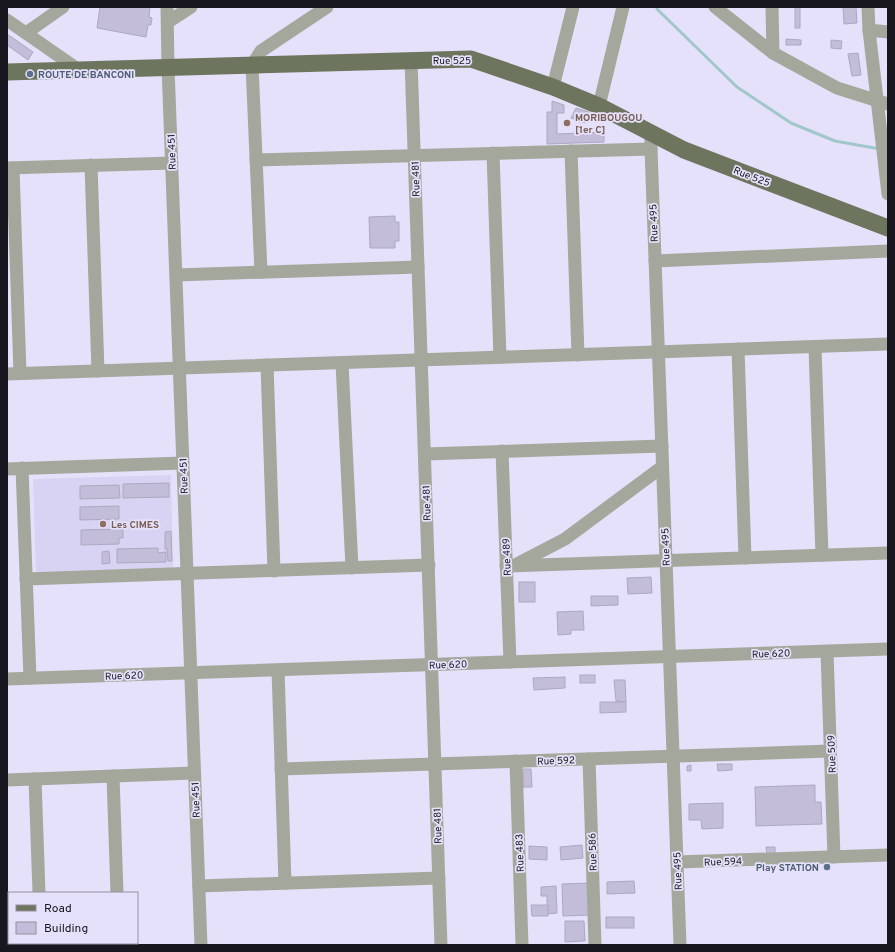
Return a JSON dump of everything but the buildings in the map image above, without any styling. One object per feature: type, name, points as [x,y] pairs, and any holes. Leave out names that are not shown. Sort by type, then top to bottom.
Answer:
[{"type":"main road","name":"Rue 525","points":[[7,72],[471,58],[553,87],[599,106],[651,141],[684,150],[888,228]]},
{"type":"street","points":[[26,33],[63,7]]},
{"type":"street","name":"Rue 451","points":[[167,7],[201,945]]},
{"type":"street","points":[[168,22],[191,7]]},
{"type":"street","points":[[261,272],[252,65],[261,51],[327,7]]},
{"type":"street","points":[[553,87],[574,7]]},
{"type":"street","points":[[599,106],[623,7]]},
{"type":"street","points":[[715,7],[773,53],[837,88],[883,102]]},
{"type":"street","points":[[772,7],[773,53]]},
{"type":"street","points":[[868,7],[869,30],[883,102],[882,142],[888,194]]},
{"type":"street","points":[[7,20],[79,70]]},
{"type":"street","points":[[869,30],[888,32]]},
{"type":"street","name":"Rue 481","points":[[411,60],[442,945]]},
{"type":"street","points":[[256,160],[571,151],[651,141]]},
{"type":"street","name":"Rue 495","points":[[651,141],[680,945]]},
{"type":"street","points":[[571,151],[578,355]]},
{"type":"street","points":[[493,154],[500,357]]},
{"type":"street","points":[[20,373],[10,168],[172,162]]},
{"type":"street","points":[[91,165],[98,371]]},
{"type":"street","points":[[655,261],[888,251]]},
{"type":"street","points":[[176,275],[418,267]]},
{"type":"street","points":[[7,374],[888,344]]},
{"type":"street","points":[[815,346],[822,555]]},
{"type":"street","points":[[738,349],[745,558]]},
{"type":"street","points":[[342,362],[352,568]]},
{"type":"street","points":[[267,365],[274,571]]},
{"type":"street","points":[[425,454],[662,446]]},
{"type":"street","name":"Rue 489","points":[[502,451],[510,566],[510,662]]},
{"type":"street","points":[[7,469],[183,463]]},
{"type":"street","points":[[510,566],[565,539],[662,467]]},
{"type":"street","points":[[22,468],[30,678]]},
{"type":"street","points":[[510,566],[888,553]]},
{"type":"street","points":[[26,579],[428,566]]},
{"type":"street","name":"Rue 620","points":[[7,679],[888,649]]},
{"type":"street","name":"Rue 509","points":[[827,652],[834,857]]},
{"type":"street","points":[[278,670],[285,883]]},
{"type":"street","name":"Rue 592","points":[[281,769],[830,751]]},
{"type":"street","name":"Rue 586","points":[[589,759],[595,945]]},
{"type":"street","name":"Rue 483","points":[[516,761],[522,945]]},
{"type":"street","points":[[7,780],[194,773]]},
{"type":"street","points":[[113,776],[117,892]]},
{"type":"street","points":[[35,779],[39,892]]},
{"type":"street","name":"Rue 594","points":[[677,862],[888,855]]},
{"type":"street","points":[[198,886],[439,878]]},
{"type":"shaded area","name":"Les CIMES","points":[[171,475],[173,569],[36,573],[33,479]]},
{"type":"waterway","points":[[657,7],[657,9],[737,87],[791,123],[835,141],[880,149]]},
{"type":"place","name":"ROUTE DE BANCONI","points":[[30,74]]},
{"type":"place","name":"MORIBOUGOU [1er C]","points":[[567,123]]},
{"type":"place","name":"Les CIMES","points":[[103,524]]},
{"type":"place","name":"Play STATION","points":[[827,867]]}]
